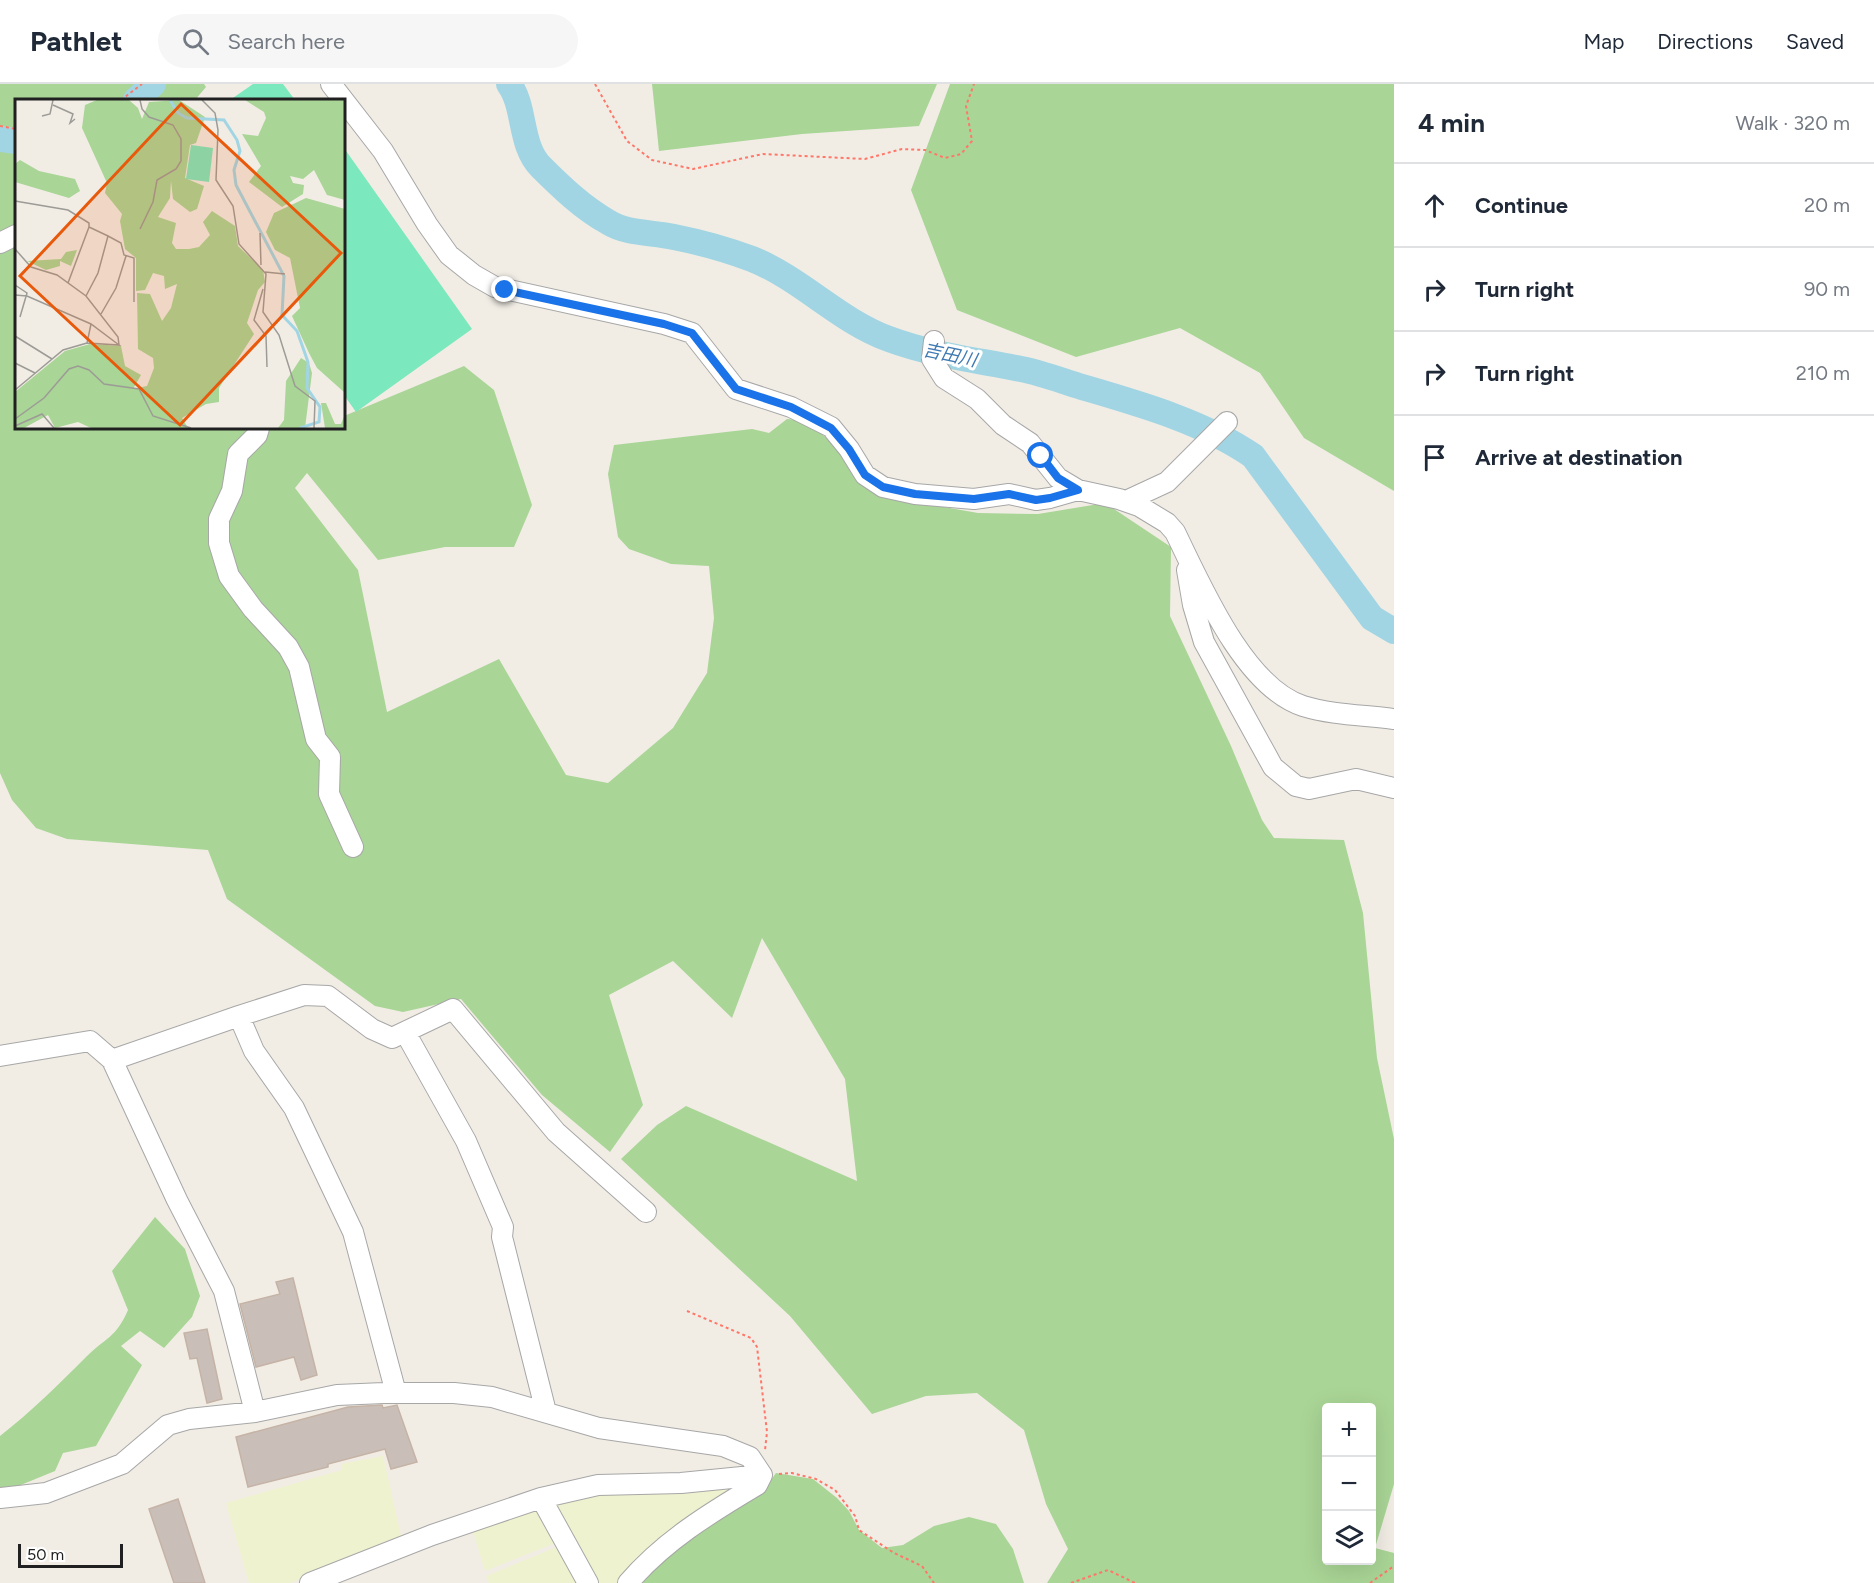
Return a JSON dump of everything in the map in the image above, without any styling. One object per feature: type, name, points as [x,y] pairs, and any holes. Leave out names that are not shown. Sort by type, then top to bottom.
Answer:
[{"type":"street","points":[[330,84],[342,99]]},
{"type":"street","points":[[345,103],[383,151],[422,217],[449,255],[485,282],[505,290],[664,324],[692,333],[736,389],[791,407],[831,428],[849,449],[865,475],[883,487],[915,494],[974,499],[1009,494],[1036,500],[1078,490]]},
{"type":"street","points":[[0,243],[15,236]]},
{"type":"street","points":[[934,341],[932,359],[944,378],[977,399],[1003,425],[1030,443],[1058,478],[1078,490],[1126,501],[1167,523],[1175,532],[1215,611],[1261,679],[1273,691],[1288,700],[1313,709],[1394,720]]},
{"type":"street","points":[[1126,501],[1167,482],[1227,422]]},
{"type":"street","points":[[259,429],[257,435],[238,454],[232,491],[219,519],[219,543],[229,576],[253,609],[288,646],[299,667],[316,739],[330,757],[329,795],[353,847]]},
{"type":"street","points":[[1186,557],[1187,579],[1204,642],[1273,767],[1296,786],[1310,789],[1327,788],[1356,779],[1394,788]]},
{"type":"street","points":[[112,1060],[304,995],[328,996],[384,1036],[392,1038],[453,1009],[556,1131],[646,1212]]},
{"type":"street","points":[[239,1016],[254,1051],[294,1108],[354,1232],[396,1393]]},
{"type":"street","points":[[405,1032],[466,1141],[503,1227],[502,1238],[546,1412]]},
{"type":"street","points":[[0,1056],[90,1041],[112,1060],[177,1200],[224,1290],[255,1412]]},
{"type":"street","points":[[0,1498],[46,1493],[122,1464],[168,1425],[189,1419],[255,1412],[337,1395],[396,1393],[454,1393],[492,1397],[599,1428],[723,1446],[750,1457],[762,1475]]},
{"type":"street","points":[[310,1583],[432,1535],[541,1498],[598,1485],[681,1483],[762,1475]]},
{"type":"street","points":[[628,1583],[650,1559],[681,1533],[757,1485],[762,1475]]},
{"type":"street","points":[[541,1498],[588,1583]]},
{"type":"path","points":[[122,99],[142,84]]},
{"type":"path","points":[[595,84],[627,141],[652,160],[693,169],[763,154],[865,159],[902,149],[925,150],[945,158],[961,154],[972,141],[966,106],[974,84]]},
{"type":"path","points":[[0,126],[15,129]]},
{"type":"path","points":[[687,1311],[750,1338],[757,1347],[767,1432],[762,1475],[792,1473],[816,1479],[835,1490],[855,1516],[860,1530],[894,1553],[922,1566],[934,1583]]},
{"type":"path","points":[[1370,1583],[1394,1566]]},
{"type":"path","points":[[1071,1583],[1108,1570],[1135,1583]]},
{"type":"green space","points":[[0,84],[204,84],[206,87],[196,99],[15,99],[15,429],[345,429],[345,416],[464,366],[494,390],[532,505],[514,547],[445,547],[378,560],[307,473],[295,488],[358,570],[387,712],[499,659],[566,775],[608,783],[673,728],[707,673],[714,618],[709,566],[671,564],[629,549],[618,537],[608,474],[614,445],[752,429],[769,433],[787,419],[809,421],[839,451],[854,477],[887,497],[978,513],[1038,514],[1105,503],[1171,547],[1170,616],[1231,746],[1262,820],[1274,838],[1344,840],[1363,913],[1377,1058],[1394,1139],[1394,1484],[1376,1545],[1376,1403],[1322,1403],[1322,1565],[1376,1565],[1376,1548],[1394,1553],[1394,1583],[1047,1583],[1068,1549],[1046,1504],[1024,1430],[977,1393],[926,1396],[872,1414],[790,1316],[621,1159],[657,1125],[686,1106],[857,1181],[845,1079],[762,938],[732,1018],[673,961],[609,995],[643,1105],[610,1152],[542,1095],[461,999],[403,1012],[375,1006],[227,899],[208,850],[67,839],[36,828],[12,800],[0,773]]},
{"type":"green space","points":[[253,84],[283,84],[294,99],[231,99]]},
{"type":"green space","points":[[652,84],[937,84],[919,126],[802,134],[659,151]]},
{"type":"green space","points":[[950,84],[1394,84],[1394,491],[1304,438],[1260,373],[1180,328],[1076,357],[957,310],[911,190]]},
{"type":"green space","points":[[345,149],[472,329],[356,412],[345,396]]},
{"type":"green space","points":[[155,1217],[185,1249],[200,1296],[192,1317],[164,1348],[140,1331],[121,1346],[142,1365],[96,1446],[63,1453],[55,1471],[6,1491],[0,1490],[0,1436],[110,1337],[124,1319],[128,1310],[112,1271]]},
{"type":"green space","points":[[383,1456],[402,1540],[290,1583],[249,1583],[226,1503],[342,1470],[341,1464]]},
{"type":"green space","points":[[776,1473],[813,1479],[849,1511],[859,1530],[882,1548],[903,1545],[934,1526],[969,1517],[996,1524],[1013,1549],[1024,1583],[638,1583],[698,1524],[763,1491]]},
{"type":"green space","points":[[750,1481],[623,1583],[595,1583],[553,1501],[602,1492]]},
{"type":"green space","points":[[538,1505],[558,1542],[485,1571],[472,1528]]},
{"type":"green space","points":[[559,1546],[579,1583],[489,1583],[486,1576]]},
{"type":"building","points":[[293,1278],[317,1375],[301,1380],[294,1357],[256,1367],[240,1304],[280,1294],[276,1282]]},
{"type":"building","points":[[207,1329],[222,1399],[207,1403],[197,1358],[190,1359],[184,1333]]},
{"type":"building","points":[[382,1405],[383,1408],[397,1405],[417,1462],[391,1469],[385,1449],[328,1464],[328,1467],[248,1487],[236,1437],[348,1407]]},
{"type":"building","points":[[178,1499],[205,1583],[174,1583],[149,1509]]},
{"type":"waterway","name":"吉田川","points":[[137,99],[153,84]]},
{"type":"waterway","name":"吉田川","points":[[509,84],[518,104],[529,148],[534,158],[573,197],[615,226],[631,231],[693,241],[752,259],[787,277],[854,322],[905,345],[1044,375],[1171,415],[1234,444],[1253,456],[1372,618],[1394,631]]},
{"type":"waterway","name":"吉田川","points":[[0,139],[15,141]]},
{"type":"route","points":[[505,290],[664,324],[692,333],[736,389],[791,407],[831,428],[840,436],[865,475],[883,487],[915,494],[974,499],[1009,494],[1036,500],[1063,496],[1078,490],[1058,478],[1041,456]]}]
